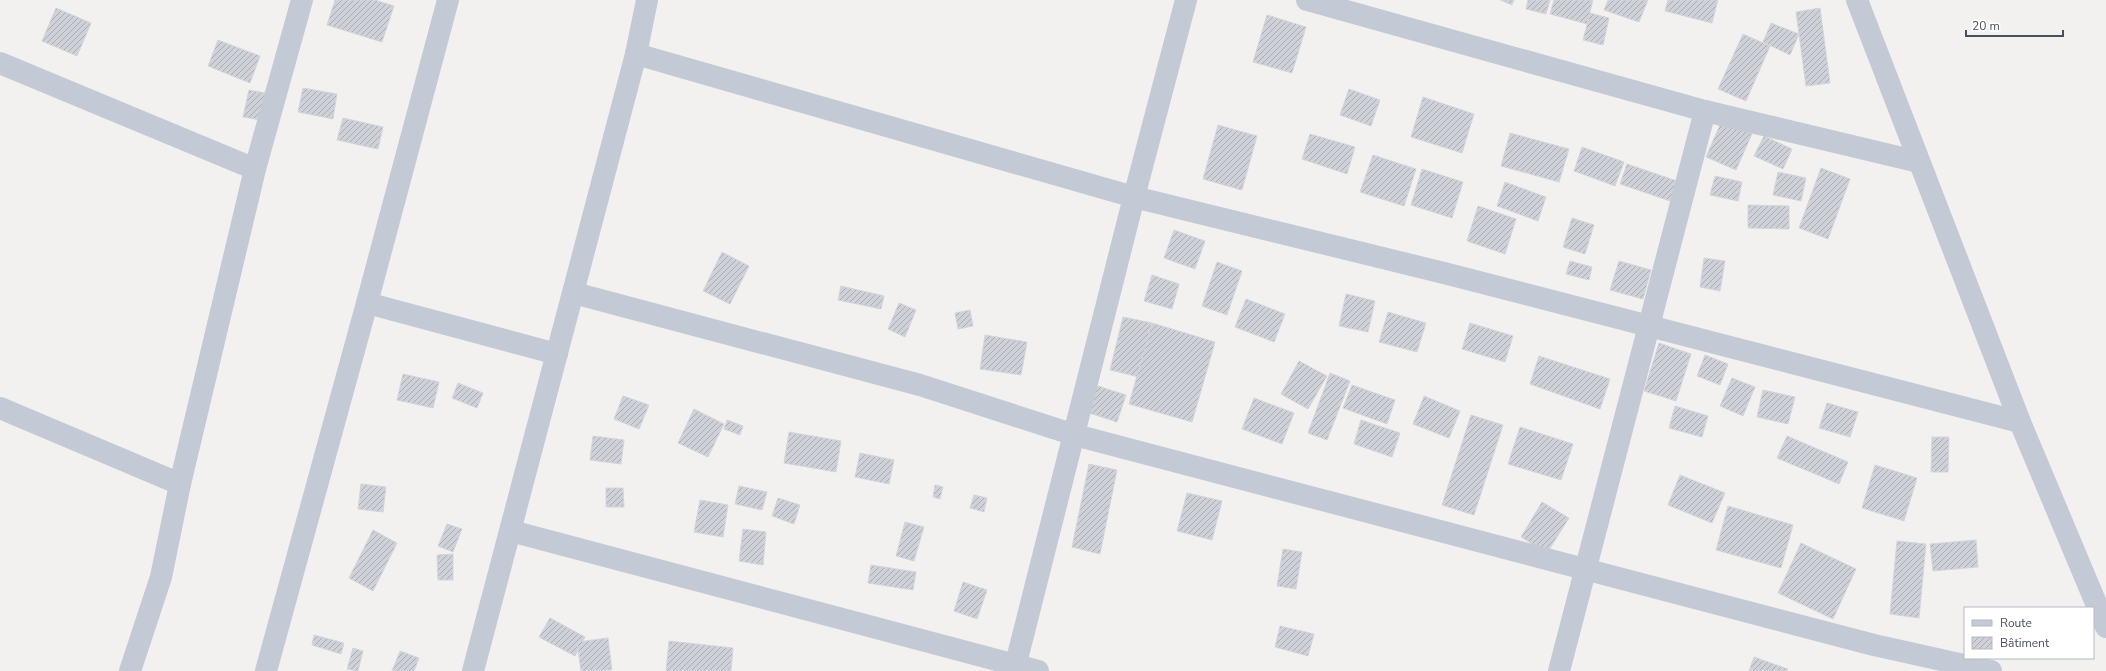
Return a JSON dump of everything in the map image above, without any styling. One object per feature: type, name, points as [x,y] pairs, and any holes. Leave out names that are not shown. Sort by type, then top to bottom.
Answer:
[{"type":"street","points":[[130,671],[161,577],[180,484],[255,170],[302,0]]},
{"type":"street","points":[[266,671],[448,0]]},
{"type":"street","points":[[473,671],[636,54],[647,0]]},
{"type":"street","points":[[1015,667],[1075,435],[1134,197],[1186,0]]},
{"type":"street","points":[[1307,0],[1704,112],[1919,162]]},
{"type":"street","points":[[1857,0],[2020,422],[2106,627]]},
{"type":"street","points":[[636,54],[1134,197],[1649,325],[2020,422]]},
{"type":"street","points":[[0,63],[255,170]]},
{"type":"street","points":[[1559,671],[1704,112]]},
{"type":"street","points":[[574,293],[920,385],[1075,435],[1874,645],[1991,671]]},
{"type":"street","points":[[367,303],[557,354]]},
{"type":"street","points":[[0,408],[180,484]]},
{"type":"street","points":[[511,530],[1015,667],[1038,671]]},
{"type":"building","points":[[335,0],[375,0],[394,6],[382,42],[327,25]]},
{"type":"building","points":[[1500,0],[1514,0],[1512,5]]},
{"type":"building","points":[[1528,0],[1550,0],[1546,14],[1526,9]]},
{"type":"building","points":[[1554,0],[1593,0],[1587,24],[1550,14]]},
{"type":"building","points":[[1608,0],[1648,0],[1639,22],[1604,10]]},
{"type":"building","points":[[1668,0],[1718,0],[1712,23],[1665,11]]},
{"type":"building","points":[[56,8],[91,23],[77,56],[42,41]]},
{"type":"building","points":[[1820,8],[1830,83],[1806,86],[1796,12]]},
{"type":"building","points":[[1590,13],[1609,18],[1603,45],[1583,40]]},
{"type":"building","points":[[1267,15],[1306,27],[1292,73],[1253,62]]},
{"type":"building","points":[[1771,23],[1799,34],[1790,55],[1763,42]]},
{"type":"building","points":[[1743,34],[1770,46],[1746,101],[1718,89]]},
{"type":"building","points":[[218,40],[260,56],[250,83],[208,66]]},
{"type":"building","points":[[303,88],[337,94],[333,119],[298,112]]},
{"type":"building","points":[[1349,89],[1380,100],[1371,126],[1340,115]]},
{"type":"building","points":[[249,90],[271,94],[266,121],[243,117]]},
{"type":"building","points":[[1423,97],[1474,114],[1462,153],[1411,137]]},
{"type":"building","points":[[343,118],[383,127],[378,149],[337,140]]},
{"type":"building","points":[[1722,120],[1752,134],[1736,170],[1706,157]]},
{"type":"building","points":[[1218,125],[1257,136],[1242,190],[1203,179]]},
{"type":"building","points":[[1510,133],[1569,149],[1559,182],[1501,166]]},
{"type":"building","points":[[1310,134],[1355,147],[1347,174],[1302,159]]},
{"type":"building","points":[[1764,136],[1792,149],[1783,169],[1754,156]]},
{"type":"building","points":[[1582,147],[1624,162],[1615,186],[1574,171]]},
{"type":"building","points":[[1373,155],[1416,169],[1404,206],[1360,192]]},
{"type":"building","points":[[1627,164],[1677,181],[1670,201],[1620,184]]},
{"type":"building","points":[[1821,168],[1850,179],[1828,239],[1799,228]]},
{"type":"building","points":[[1422,169],[1463,182],[1452,218],[1411,205]]},
{"type":"building","points":[[1778,172],[1806,178],[1801,201],[1773,195]]},
{"type":"building","points":[[1715,176],[1742,182],[1738,201],[1710,195]]},
{"type":"building","points":[[1505,182],[1546,197],[1538,221],[1497,206]]},
{"type":"building","points":[[1748,205],[1789,206],[1789,229],[1748,228]]},
{"type":"building","points":[[1478,206],[1516,219],[1505,254],[1467,241]]},
{"type":"building","points":[[1572,218],[1594,225],[1585,254],[1563,247]]},
{"type":"building","points":[[1174,230],[1205,241],[1195,269],[1164,258]]},
{"type":"building","points":[[722,252],[749,266],[730,304],[703,291]]},
{"type":"building","points":[[1704,258],[1725,261],[1720,291],[1700,287]]},
{"type":"building","points":[[1570,261],[1592,267],[1589,280],[1566,274]]},
{"type":"building","points":[[1619,261],[1651,270],[1643,299],[1610,290]]},
{"type":"building","points":[[1217,262],[1242,271],[1227,315],[1202,306]]},
{"type":"building","points":[[1152,275],[1179,284],[1172,309],[1144,301]]},
{"type":"building","points":[[841,286],[884,296],[881,309],[838,300]]},
{"type":"building","points":[[1346,294],[1375,301],[1368,332],[1339,326]]},
{"type":"building","points":[[1246,299],[1285,314],[1274,342],[1235,327]]},
{"type":"building","points":[[899,303],[916,310],[905,337],[888,329]]},
{"type":"building","points":[[970,310],[973,326],[958,329],[955,313]]},
{"type":"building","points":[[1388,312],[1426,323],[1417,352],[1379,342]]},
{"type":"building","points":[[1123,317],[1152,323],[1139,377],[1110,370]]},
{"type":"building","points":[[1152,323],[1215,342],[1192,422],[1129,404]]},
{"type":"building","points":[[1470,323],[1513,336],[1505,362],[1462,349]]},
{"type":"building","points":[[985,335],[1027,342],[1021,375],[980,369]]},
{"type":"building","points":[[1659,343],[1691,354],[1676,401],[1644,391]]},
{"type":"building","points":[[1705,355],[1728,364],[1720,385],[1697,376]]},
{"type":"building","points":[[1539,356],[1610,379],[1600,409],[1530,384]]},
{"type":"building","points":[[1299,361],[1327,376],[1308,409],[1281,394]]},
{"type":"building","points":[[1330,373],[1350,381],[1327,440],[1308,433]]},
{"type":"building","points":[[403,374],[439,382],[433,408],[397,400]]},
{"type":"building","points":[[1732,378],[1755,387],[1743,416],[1720,406]]},
{"type":"building","points":[[458,383],[483,393],[477,408],[452,398]]},
{"type":"building","points":[[1092,384],[1126,395],[1117,422],[1083,411]]},
{"type":"building","points":[[1352,385],[1395,400],[1387,424],[1343,408]]},
{"type":"building","points":[[1763,390],[1795,397],[1788,424],[1757,417]]},
{"type":"building","points":[[623,396],[649,405],[639,429],[614,419]]},
{"type":"building","points":[[1424,396],[1460,411],[1449,438],[1413,424]]},
{"type":"building","points":[[1254,398],[1294,413],[1282,444],[1242,429]]},
{"type":"building","points":[[1827,403],[1858,412],[1850,437],[1819,428]]},
{"type":"building","points":[[1675,406],[1708,416],[1702,437],[1669,428]]},
{"type":"building","points":[[694,409],[724,424],[708,457],[678,443]]},
{"type":"building","points":[[1471,415],[1503,425],[1474,515],[1442,505]]},
{"type":"building","points":[[727,420],[743,426],[740,435],[724,429]]},
{"type":"building","points":[[1361,420],[1400,433],[1392,457],[1354,444]]},
{"type":"building","points":[[1520,427],[1573,444],[1561,480],[1508,464]]},
{"type":"building","points":[[789,432],[841,441],[836,472],[784,463]]},
{"type":"building","points":[[593,436],[624,440],[621,464],[590,460]]},
{"type":"building","points":[[1787,436],[1848,462],[1839,484],[1777,458]]},
{"type":"building","points":[[1932,437],[1949,437],[1948,472],[1931,472]]},
{"type":"building","points":[[860,453],[894,460],[889,484],[855,477]]},
{"type":"building","points":[[1089,464],[1117,470],[1100,554],[1072,547]]},
{"type":"building","points":[[1875,465],[1917,478],[1904,521],[1862,508]]},
{"type":"building","points":[[1680,475],[1725,493],[1712,523],[1668,505]]},
{"type":"building","points":[[361,484],[386,487],[383,512],[358,509]]},
{"type":"building","points":[[935,485],[943,487],[940,499],[933,497]]},
{"type":"building","points":[[739,486],[767,492],[762,510],[735,504]]},
{"type":"building","points":[[606,488],[623,488],[624,507],[606,507]]},
{"type":"building","points":[[1187,493],[1222,501],[1212,540],[1177,531]]},
{"type":"building","points":[[974,495],[987,498],[984,512],[970,508]]},
{"type":"building","points":[[778,498],[800,505],[794,524],[772,516]]},
{"type":"building","points":[[700,500],[728,505],[723,537],[694,532]]},
{"type":"building","points":[[1542,502],[1569,518],[1547,553],[1521,537]]},
{"type":"building","points":[[1728,506],[1793,525],[1781,568],[1716,550]]},
{"type":"building","points":[[905,522],[924,527],[914,561],[896,556]]},
{"type":"building","points":[[447,524],[462,529],[453,552],[438,546]]},
{"type":"building","points":[[743,529],[766,532],[763,565],[739,561]]},
{"type":"building","points":[[373,530],[397,543],[373,591],[349,578]]},
{"type":"building","points":[[1976,540],[1978,567],[1933,571],[1930,544]]},
{"type":"building","points":[[1897,541],[1926,544],[1919,618],[1890,614]]},
{"type":"building","points":[[1801,543],[1856,569],[1833,619],[1778,593]]},
{"type":"building","points":[[1283,549],[1302,552],[1296,589],[1277,586]]},
{"type":"building","points":[[453,554],[453,580],[438,580],[437,555]]},
{"type":"building","points":[[871,565],[916,572],[913,590],[868,583]]},
{"type":"building","points":[[963,582],[987,590],[977,619],[954,611]]},
{"type":"building","points":[[550,618],[585,637],[575,656],[539,637]]},
{"type":"building","points":[[1280,626],[1314,634],[1308,656],[1275,647]]},
{"type":"building","points":[[314,635],[344,643],[341,654],[312,645]]},
{"type":"building","points":[[608,638],[612,670],[581,671],[577,642]]},
{"type":"building","points":[[669,641],[733,648],[731,671],[666,671]]},
{"type":"building","points":[[353,648],[363,651],[358,671],[347,669]]},
{"type":"building","points":[[400,651],[419,658],[414,671],[392,671]]},
{"type":"building","points":[[1754,657],[1788,669],[1787,671],[1749,671]]}]
